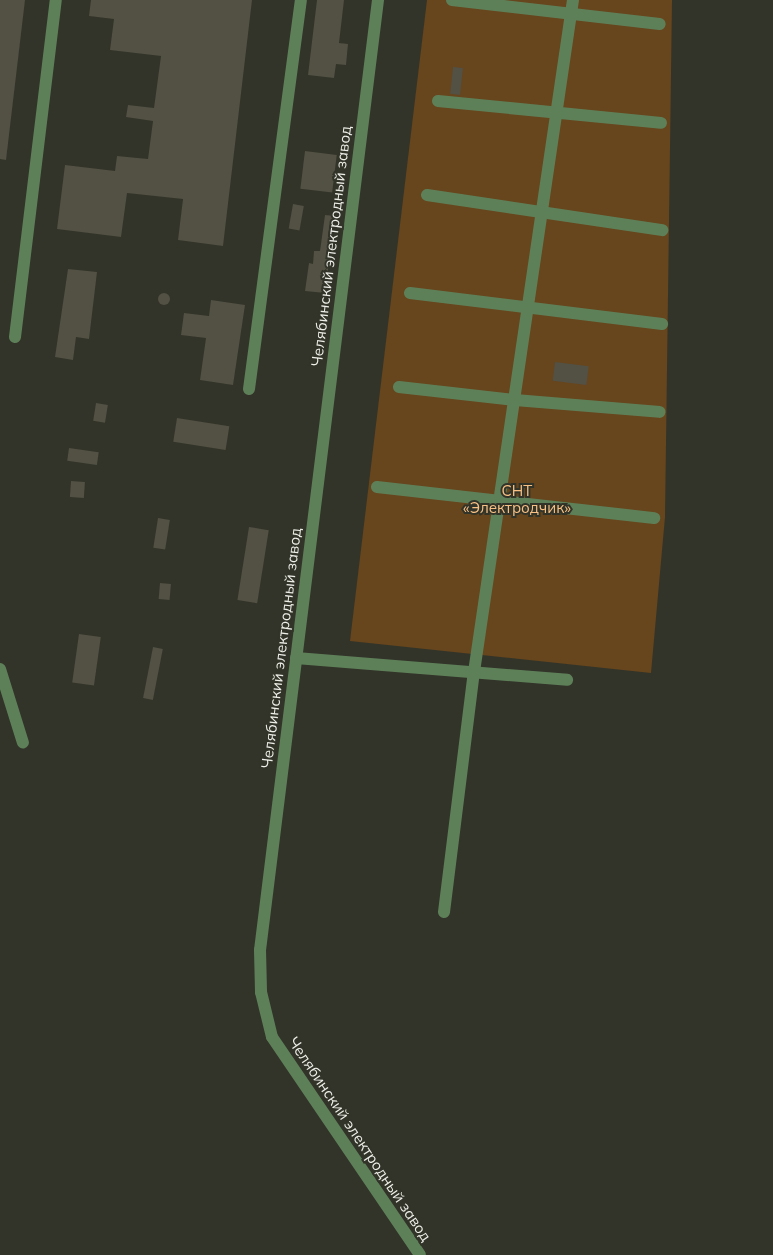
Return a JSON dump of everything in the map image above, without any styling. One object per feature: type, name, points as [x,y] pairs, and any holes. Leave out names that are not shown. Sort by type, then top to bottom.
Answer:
[{"type":"street","points":[[15,337],[56,0]]},
{"type":"street","points":[[249,389],[301,0]]},
{"type":"street","points":[[452,0],[660,24]]},
{"type":"street","points":[[444,912],[474,672],[573,0]]},
{"type":"street","name":"Челябинский электродный завод","points":[[381,7],[260,950],[261,992],[272,1037],[420,1255]]},
{"type":"street","points":[[438,101],[661,123]]},
{"type":"street","points":[[427,196],[662,230]]},
{"type":"street","points":[[410,293],[526,309],[662,324]]},
{"type":"street","points":[[399,387],[515,400],[660,412]]},
{"type":"street","points":[[377,488],[654,518]]},
{"type":"street","points":[[296,658],[568,680]]},
{"type":"street","points":[[0,669],[23,743]]},
{"type":"green space","name":"СНТ «Электродчик»","points":[[427,0],[672,0],[665,517],[651,673],[350,641]]},
{"type":"building","points":[[0,0],[25,0],[6,160],[0,159]]},
{"type":"building","points":[[91,0],[252,0],[223,246],[178,240],[183,199],[127,193],[121,237],[57,229],[65,165],[115,171],[117,156],[148,159],[153,121],[126,117],[128,105],[154,108],[161,56],[110,50],[114,19],[89,16]]},
{"type":"building","points":[[317,0],[344,0],[339,43],[348,44],[346,65],[336,64],[334,78],[308,75]]},
{"type":"building","points":[[453,67],[463,68],[460,95],[450,94]]},
{"type":"building","points":[[305,151],[337,155],[332,193],[300,189]]},
{"type":"building","points":[[293,204],[304,206],[299,231],[289,229]]},
{"type":"building","points":[[325,215],[335,216],[325,293],[305,291],[309,263],[313,264],[314,251],[320,251]]},
{"type":"building","points":[[68,269],[97,272],[89,339],[76,337],[73,360],[55,357]]},
{"type":"building","points":[[162,293],[166,293],[170,299],[166,305],[162,305],[158,301],[158,297]]},
{"type":"building","points":[[211,300],[245,305],[233,385],[200,380],[206,338],[181,335],[184,313],[209,316]]},
{"type":"building","points":[[555,362],[589,366],[586,385],[553,381]]},
{"type":"building","points":[[96,403],[108,405],[105,423],[93,421]]},
{"type":"building","points":[[177,418],[229,426],[226,450],[173,442]]},
{"type":"building","points":[[69,448],[99,452],[97,465],[67,461]]},
{"type":"building","points":[[71,481],[85,482],[84,498],[70,497]]},
{"type":"building","points":[[158,518],[170,520],[165,550],[153,548]]},
{"type":"building","points":[[249,527],[269,530],[257,603],[237,600]]},
{"type":"building","points":[[160,583],[171,584],[170,600],[159,599]]},
{"type":"building","points":[[79,634],[101,637],[94,686],[72,683]]},
{"type":"building","points":[[153,647],[163,649],[153,700],[143,698]]}]
